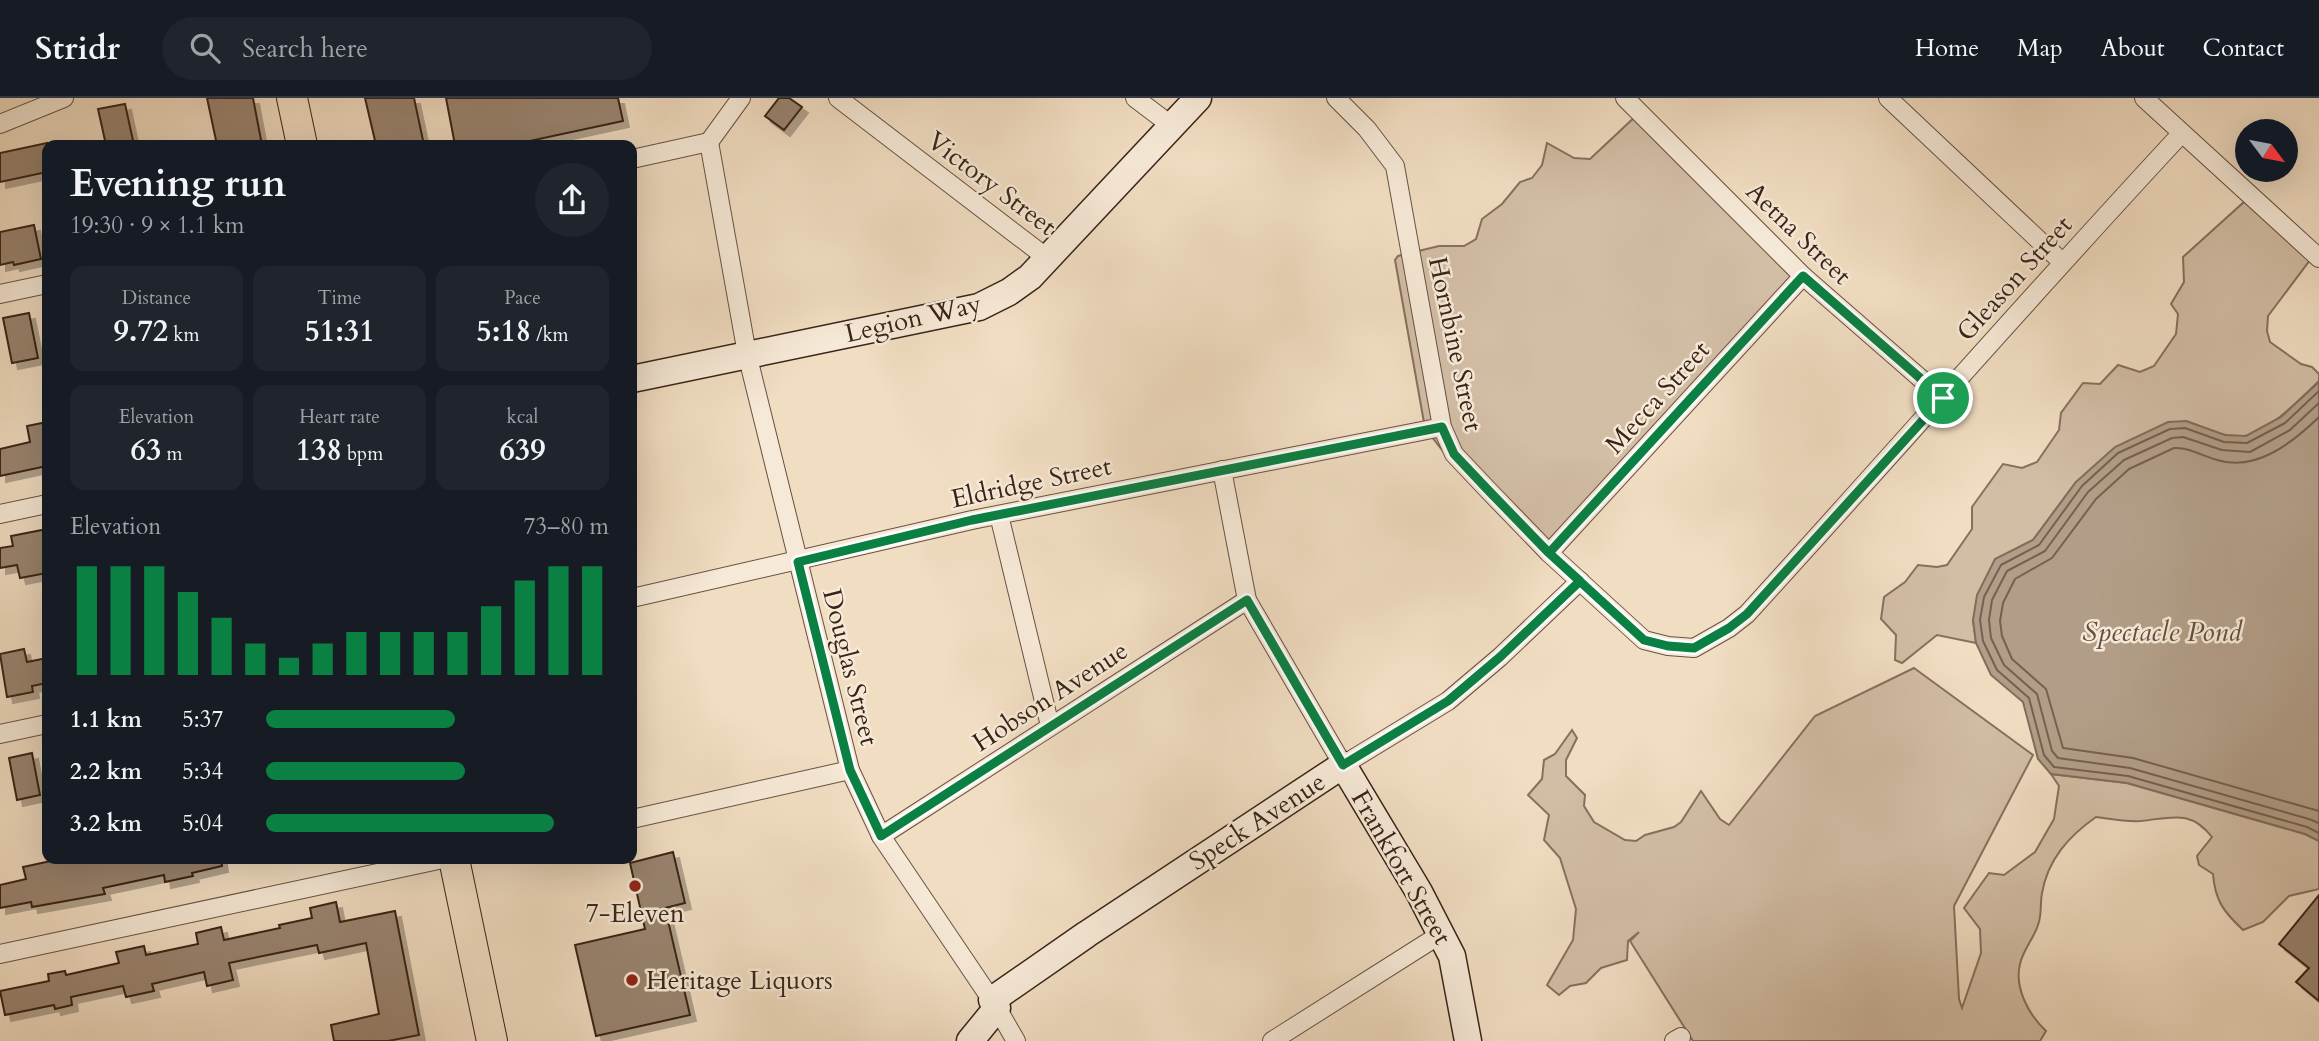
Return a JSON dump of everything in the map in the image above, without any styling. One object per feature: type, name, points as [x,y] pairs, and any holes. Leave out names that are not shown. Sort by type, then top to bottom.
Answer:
[{"type":"main road","points":[[292,98],[301,140]]},
{"type":"main road","points":[[455,864],[492,1041]]},
{"type":"street","points":[[0,124],[64,98]]},
{"type":"street","points":[[637,158],[709,142],[741,98]]},
{"type":"street","name":"Victory Street","points":[[838,98],[1047,258]]},
{"type":"street","points":[[1135,98],[1172,126]]},
{"type":"street","name":"Legion Way","points":[[637,378],[979,307],[1009,292],[1030,277],[1198,98]]},
{"type":"street","name":"Hornbine Street","points":[[1336,98],[1367,129],[1395,166],[1442,427],[1454,454],[1549,553],[1644,640],[1668,646],[1694,648],[1747,614]]},
{"type":"street","name":"Aetna Street","points":[[1625,98],[1803,276],[1943,398]]},
{"type":"street","points":[[1888,98],[2062,262]]},
{"type":"street","points":[[2144,98],[2319,258]]},
{"type":"street","name":"Gleason Street","points":[[1747,614],[2062,262],[2181,134]]},
{"type":"street","name":"Douglas Street","points":[[709,142],[747,354],[850,770],[881,836],[1016,1041]]},
{"type":"street","name":"Mecca Street","points":[[1549,553],[1803,276]]},
{"type":"street","points":[[0,294],[42,285]]},
{"type":"street","name":"Eldridge Street","points":[[637,597],[972,520],[1442,427]]},
{"type":"street","name":"Frankfort Street","points":[[1222,470],[1247,600],[1441,934],[1452,956],[1468,1041]]},
{"type":"street","points":[[0,514],[42,505]]},
{"type":"street","points":[[999,515],[1050,726]]},
{"type":"street","name":"Speck Avenue","points":[[970,1041],[994,1004],[1098,926],[1343,765],[1448,701],[1500,657],[1580,581]]},
{"type":"street","name":"Hobson Avenue","points":[[881,836],[1247,600]]},
{"type":"street","points":[[0,734],[42,725]]},
{"type":"street","points":[[637,818],[850,770]]},
{"type":"street","points":[[0,954],[420,864]]},
{"type":"street","points":[[1272,1041],[1441,934]]},
{"type":"shaded area","points":[[1637,115],[1798,269],[1550,543],[1453,464],[1425,428],[1395,260],[1398,256],[1439,246],[1464,246],[1476,239],[1482,219],[1502,204],[1520,182],[1532,178],[1542,165],[1547,143],[1574,158],[1590,159]]},
{"type":"shaded area","points":[[2250,200],[2310,260],[2268,316],[2267,331],[2270,342],[2301,364],[2312,367],[2319,374],[2319,381],[2284,413],[2253,433],[2229,436],[2186,421],[2076,482],[2033,540],[1995,560],[1973,620],[1976,643],[1937,635],[1902,663],[1895,660],[1896,635],[1881,619],[1884,597],[1905,582],[1918,565],[1947,565],[1972,529],[1972,507],[2003,464],[2022,468],[2037,462],[2059,430],[2061,413],[2083,383],[2100,384],[2118,365],[2140,372],[2154,366],[2176,334],[2178,314],[2171,304],[2184,282],[2183,257],[2244,202]]},
{"type":"shaded area","points":[[1914,668],[2033,755],[1954,906],[1959,999],[1962,1008],[1981,953],[1980,929],[1964,908],[1989,873],[2004,875],[2035,852],[2054,819],[2059,786],[2051,774],[2127,783],[2305,834],[2319,841],[2319,889],[2289,896],[2263,922],[2243,930],[2222,905],[2216,892],[2213,874],[2199,865],[2197,856],[2212,837],[2204,828],[2196,822],[2180,817],[2135,821],[2096,817],[2069,840],[2049,869],[2042,893],[2039,921],[2020,964],[2019,982],[2024,1000],[2046,1031],[2040,1041],[1693,1041],[1630,941],[1639,932],[1628,941],[1627,960],[1601,968],[1586,983],[1570,986],[1559,995],[1547,985],[1573,940],[1576,909],[1560,858],[1544,840],[1549,815],[1528,795],[1542,779],[1544,760],[1555,754],[1572,730],[1577,738],[1566,760],[1566,776],[1585,795],[1584,806],[1594,822],[1625,840],[1636,841],[1681,822],[1701,791],[1720,819],[1729,825],[1815,716]]},
{"type":"water","name":"Spectacle Pond","points":[[2319,382],[2319,841],[2305,834],[2127,783],[2051,774],[2038,759],[2023,702],[1991,675],[1976,643],[1973,620],[1977,595],[1995,559],[2033,540],[2076,482],[2115,447],[2168,422],[2186,421],[2225,435],[2246,436],[2281,417]]},
{"type":"building","points":[[207,98],[253,98],[261,140],[216,140]]},
{"type":"building","points":[[365,98],[414,98],[423,140],[375,140]]},
{"type":"building","points":[[446,98],[618,98],[623,121],[534,140],[454,140]]},
{"type":"building","points":[[779,98],[789,98],[802,107],[784,130],[765,116]]},
{"type":"building","points":[[125,104],[133,140],[105,140],[98,109]]},
{"type":"building","points":[[42,144],[42,173],[0,182],[0,153]]},
{"type":"building","points":[[34,225],[41,259],[0,265],[0,232]]},
{"type":"building","points":[[29,313],[38,358],[12,363],[3,318]]},
{"type":"building","points":[[42,423],[42,467],[0,476],[0,449],[30,442],[27,426]]},
{"type":"building","points":[[42,530],[42,574],[20,578],[17,565],[0,568],[0,548],[13,546],[11,536]]},
{"type":"building","points":[[24,649],[27,662],[42,659],[42,684],[32,686],[33,692],[7,697],[0,654]]},
{"type":"building","points":[[32,753],[40,795],[17,800],[9,758]]},
{"type":"building","name":"Heritage Liquors","points":[[673,852],[685,903],[665,908],[690,1015],[596,1036],[575,945],[645,929],[630,864],[637,864],[637,861]]},
{"type":"building","points":[[42,863],[222,866],[165,882],[164,875],[103,888],[105,894],[32,907],[31,902],[0,908],[0,885],[26,879],[23,867]]},
{"type":"building","points":[[2319,895],[2319,1001],[2296,982],[2309,968],[2279,944]]},
{"type":"building","points":[[336,902],[340,922],[395,911],[419,1035],[388,1041],[334,1041],[331,1025],[379,1014],[366,943],[319,953],[317,945],[229,963],[233,980],[207,986],[204,972],[152,984],[154,991],[126,997],[123,986],[71,997],[72,1005],[55,1009],[54,1005],[5,1015],[0,991],[49,981],[48,974],[65,971],[66,975],[119,963],[116,952],[144,946],[146,955],[198,944],[196,933],[221,927],[224,940],[280,928],[279,925],[312,918],[310,908]]},
{"type":"place","name":"7-Eleven","points":[[635,886]]},
{"type":"place","name":"Heritage Liquors","points":[[632,980]]},
{"type":"route","points":[[1943,398],[1747,614],[1694,648],[1668,646],[1644,640],[1580,581],[1549,553],[1488,490],[1454,454],[1442,427],[1014,511],[798,562],[850,770],[881,836],[1247,600],[1343,765],[1448,701],[1500,657],[1580,581],[1549,553],[1803,276],[1943,398]]}]
